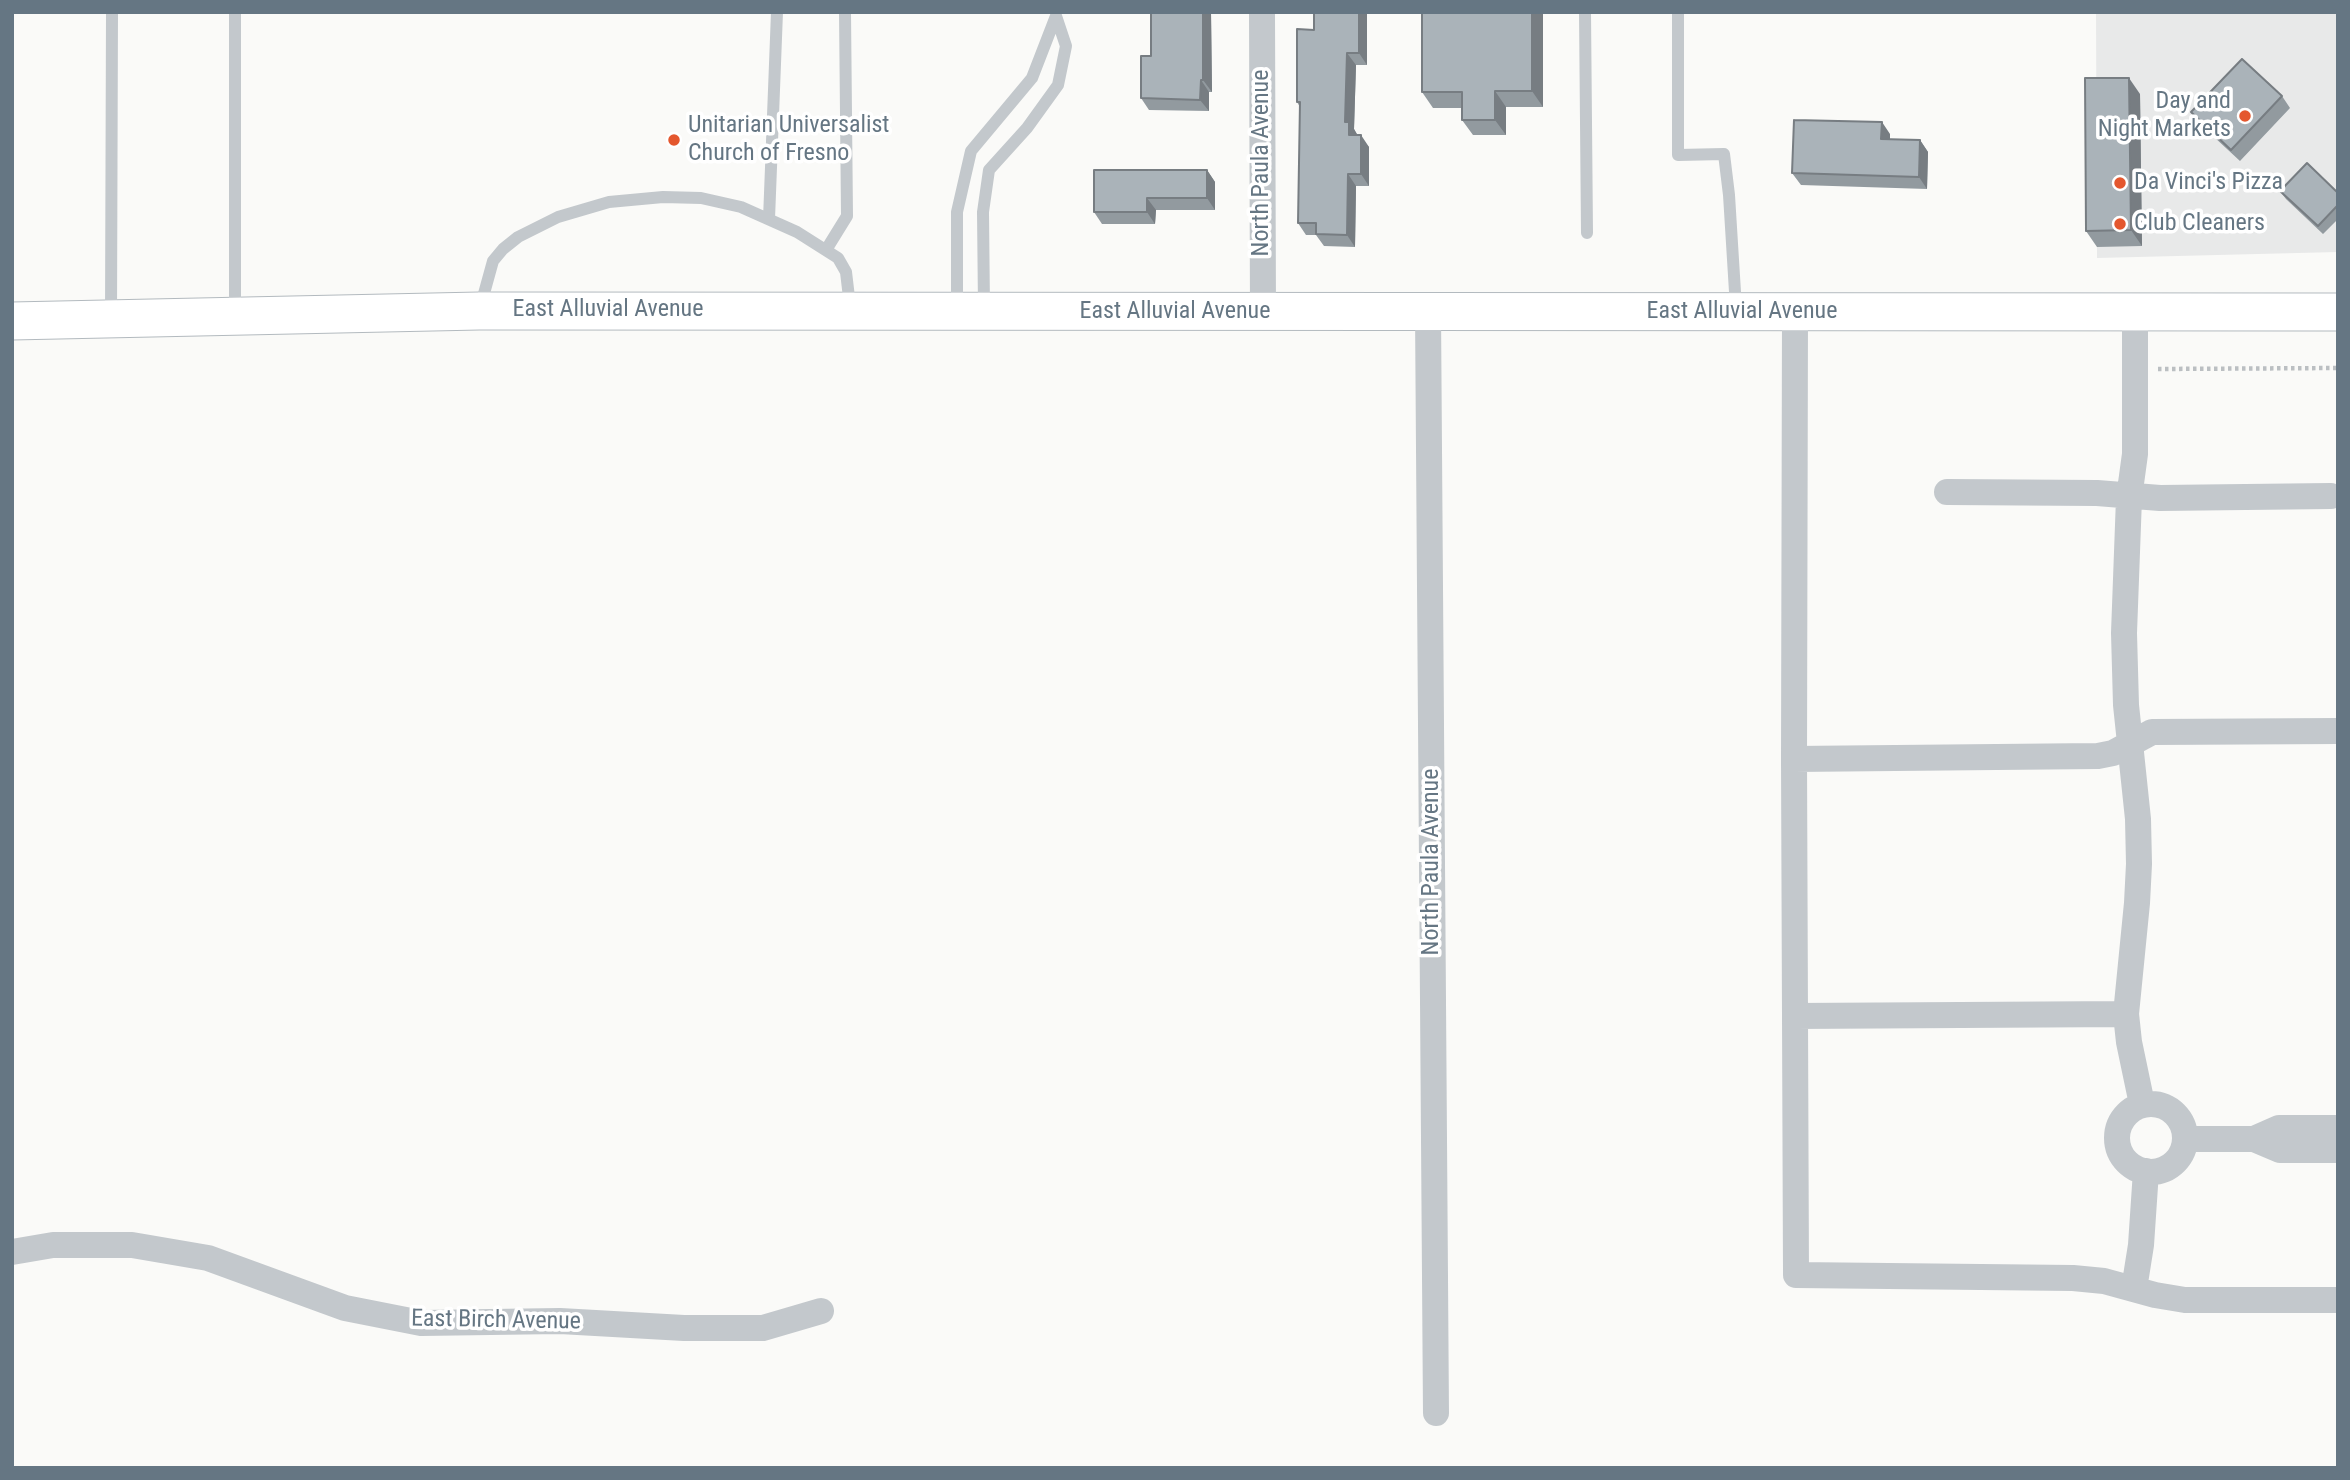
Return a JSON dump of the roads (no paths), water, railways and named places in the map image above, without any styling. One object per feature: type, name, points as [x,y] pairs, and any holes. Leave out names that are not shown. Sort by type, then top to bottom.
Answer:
[{"type":"street","name":"North Paula Avenue","points":[[1262,12],[1262,313]]},
{"type":"street","name":"East Alluvial Avenue","points":[[12,321],[480,311],[2338,312]]},
{"type":"street","name":"North Paula Avenue","points":[[1428,311],[1437,1413]]},
{"type":"street","points":[[1795,312],[1796,1275],[2073,1278],[2104,1281],[2185,1300],[2338,1300]]},
{"type":"street","points":[[2135,312],[2135,454],[2129,495],[2124,633],[2126,705],[2138,819],[2139,864],[2126,1014],[2142,1104]]},
{"type":"street","points":[[1947,492],[2097,492],[2160,498],[2332,496]]},
{"type":"street","points":[[1794,759],[2098,756],[2113,753],[2152,732],[2338,731]]},
{"type":"street","points":[[1795,1016],[2126,1014]]},
{"type":"street","points":[[2142,1104],[2165,1106],[2174,1112],[2182,1121],[2185,1139],[2181,1154],[2174,1164],[2164,1170],[2146,1171],[2132,1166],[2123,1158],[2117,1137],[2124,1116],[2142,1104]]},
{"type":"street","points":[[2254,1139],[2279,1128],[2338,1128]]},
{"type":"street","points":[[2185,1139],[2254,1139],[2280,1150],[2338,1150]]},
{"type":"street","points":[[2134,1289],[2141,1245],[2146,1171]]},
{"type":"street","name":"East Birch Avenue","points":[[12,1252],[53,1245],[132,1245],[195,1255],[345,1308],[421,1323],[560,1321],[684,1328],[763,1328],[821,1311]]},
{"type":"lane","points":[[111,320],[112,12]]},
{"type":"lane","points":[[235,12],[235,318]]},
{"type":"lane","points":[[769,219],[777,12]]},
{"type":"lane","points":[[826,250],[847,216],[845,12]]},
{"type":"lane","points":[[1585,12],[1587,233]]},
{"type":"lane","points":[[1678,12],[1678,155],[1724,154],[1736,311]]},
{"type":"lane","points":[[970,311],[957,212],[971,152],[1032,78],[1056,14]]},
{"type":"lane","points":[[970,311],[989,170],[1027,128],[1058,85],[1066,46],[1056,14]]},
{"type":"lane","points":[[480,311],[493,261],[518,237],[558,217],[609,202],[663,197],[701,198],[741,207],[797,232],[838,258],[844,268],[850,310]]},
{"type":"place","name":"Day and Night Markets","points":[[2245,116]]},
{"type":"place","name":"Unitarian Universalist Church of Fresno","points":[[674,140]]},
{"type":"place","name":"Da Vinci's Pizza","points":[[2120,183]]},
{"type":"place","name":"Club Cleaners","points":[[2120,224]]}]
